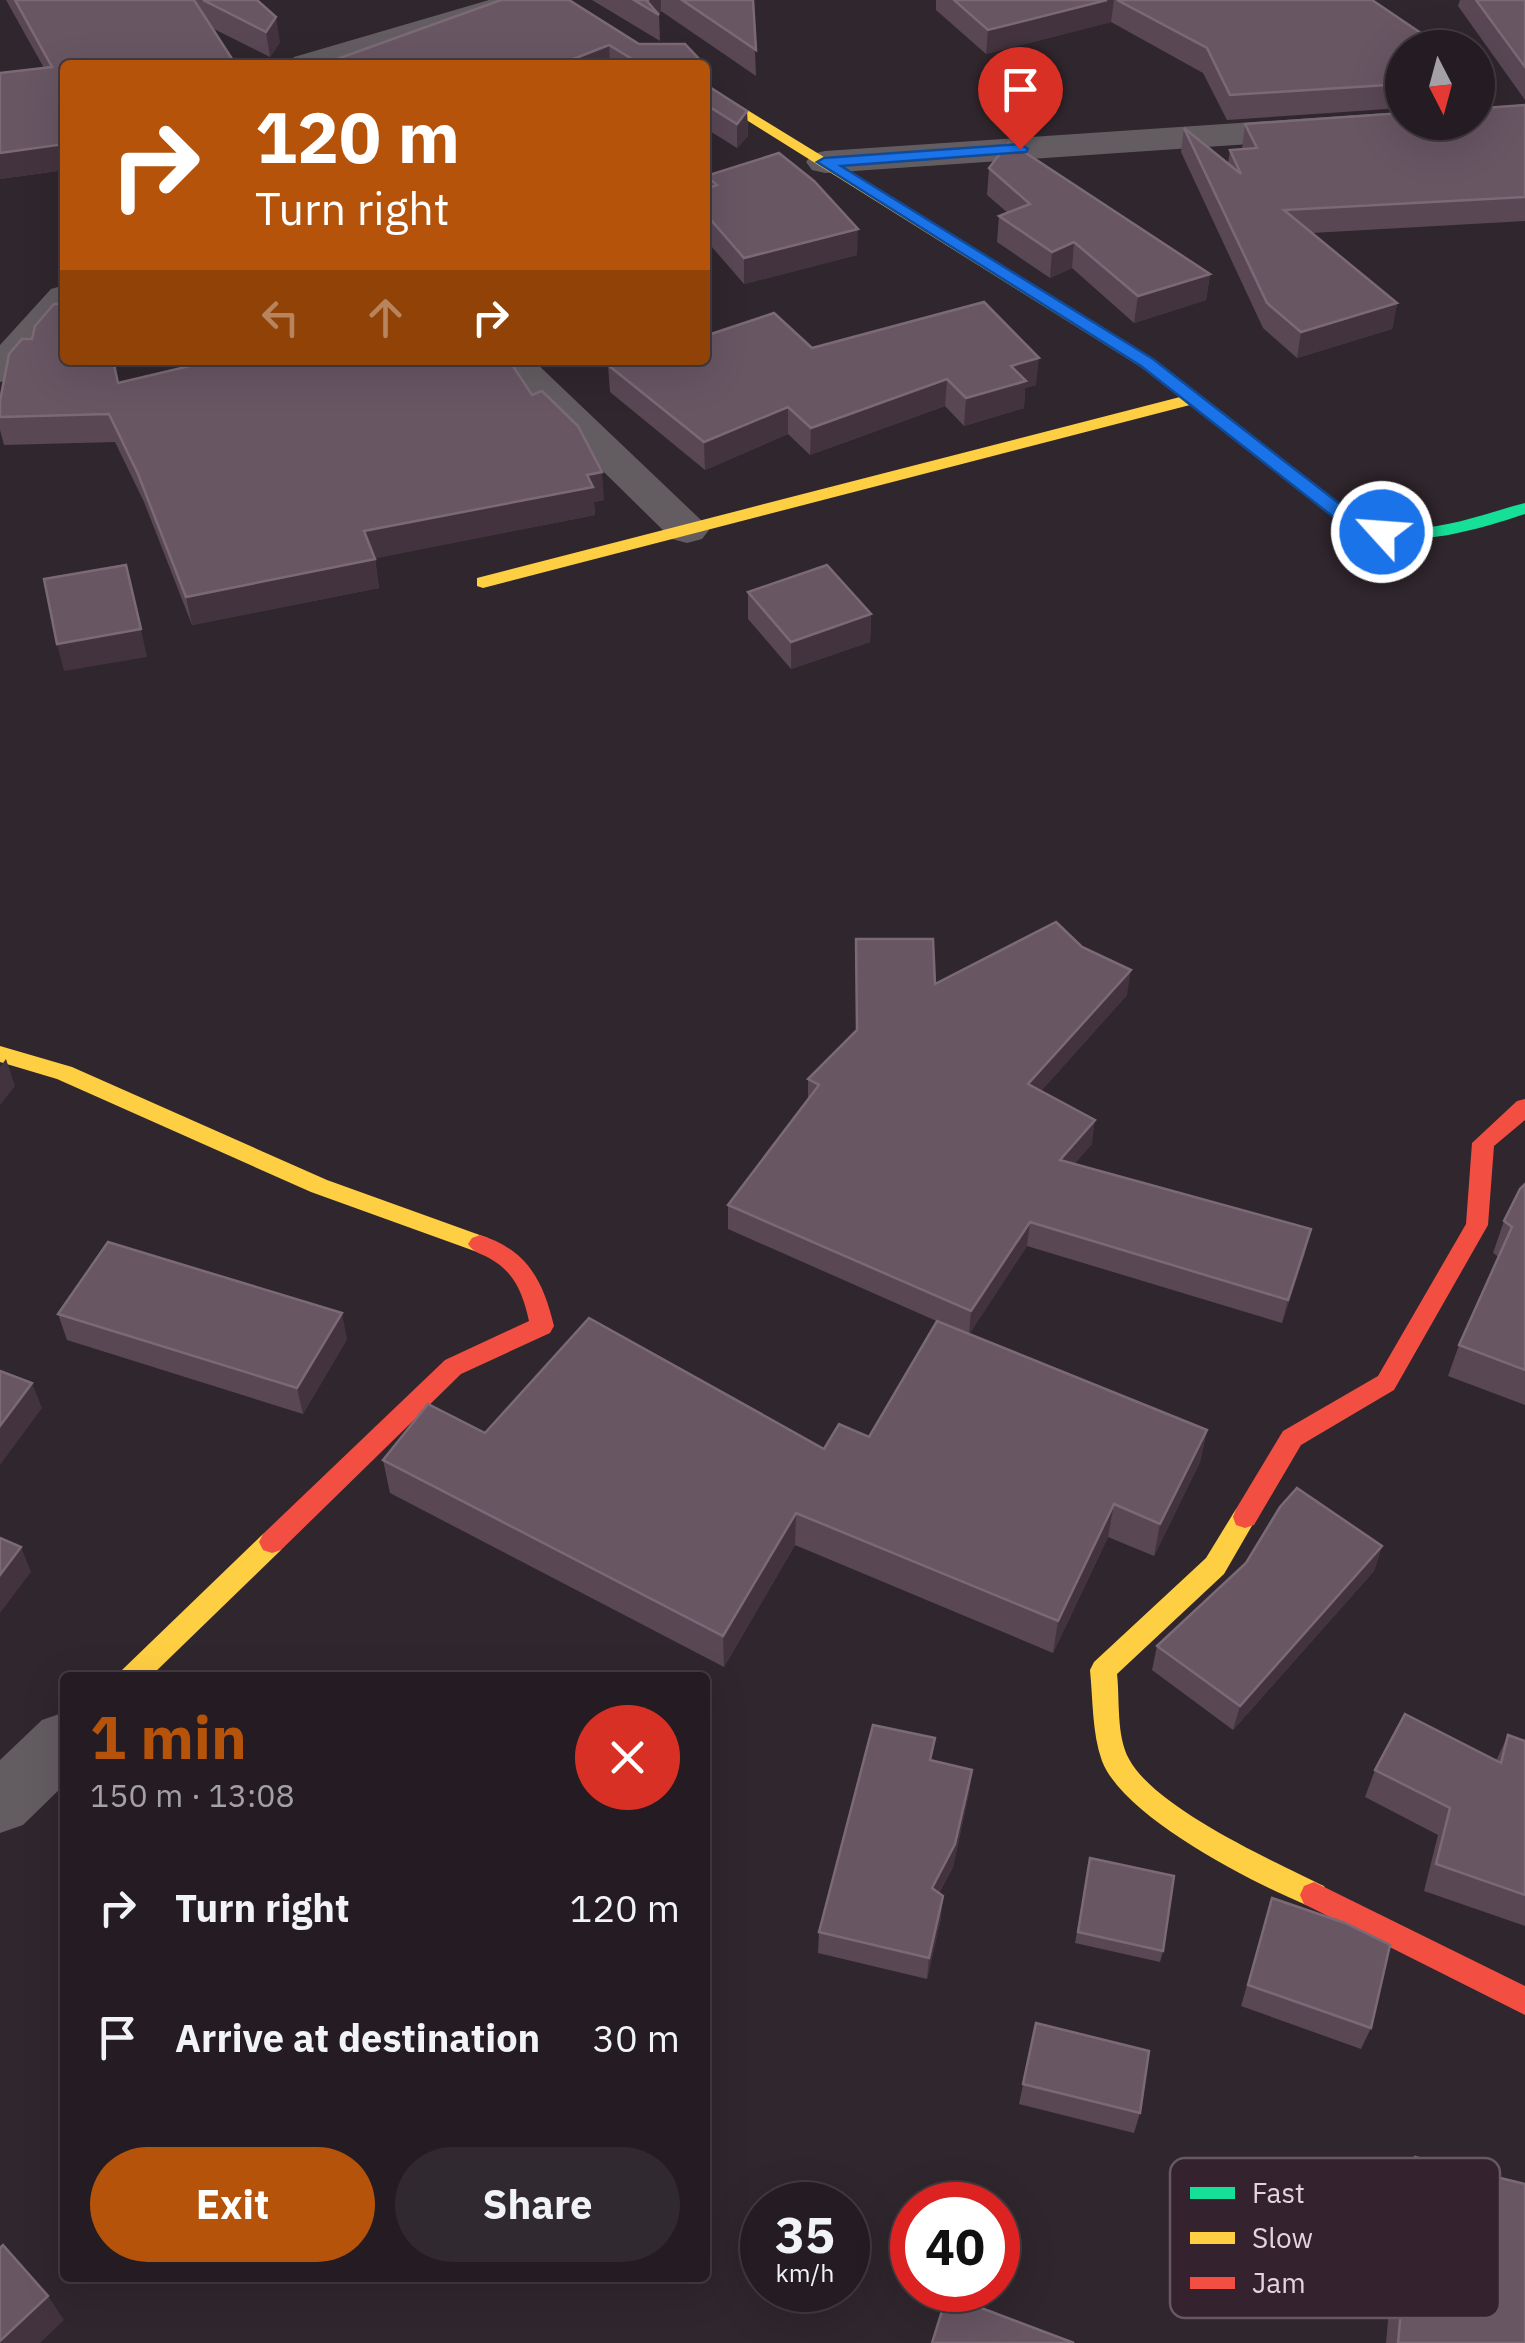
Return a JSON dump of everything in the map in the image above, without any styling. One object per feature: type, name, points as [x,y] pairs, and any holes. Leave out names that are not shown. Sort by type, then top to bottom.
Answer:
[{"type":"street","points":[[324,60],[526,0]]},
{"type":"street","points":[[710,91],[1147,363],[1348,519],[1382,532],[1437,532],[1473,526],[1525,508]]},
{"type":"street","points":[[824,162],[1385,124]]},
{"type":"street","points":[[0,370],[60,303]]},
{"type":"street","points":[[515,365],[687,530]]},
{"type":"street","points":[[483,582],[1193,399]]},
{"type":"street","points":[[0,1054],[64,1073],[319,1186],[506,1253],[532,1284],[542,1326],[453,1367],[136,1672]]},
{"type":"street","points":[[1525,1107],[1483,1143],[1477,1225],[1386,1383],[1292,1438],[1215,1566],[1103,1670],[1116,1764],[1137,1792],[1246,1861],[1525,2001]]},
{"type":"street","points":[[0,1804],[60,1746]]},
{"type":"building","points":[[15,0],[194,0],[233,60],[60,60],[60,145],[0,153],[0,73],[52,67]]},
{"type":"building","points":[[203,0],[257,0],[276,17],[266,32]]},
{"type":"building","points":[[501,0],[569,0],[639,44],[685,44],[700,60],[634,60],[609,45],[571,60],[334,60]]},
{"type":"building","points":[[634,0],[648,0],[659,15]]},
{"type":"building","points":[[682,0],[753,0],[756,50]]},
{"type":"building","points":[[954,0],[1107,0],[988,30]]},
{"type":"building","points":[[1117,0],[1372,0],[1416,30],[1385,30],[1385,85],[1230,95],[1207,48]]},
{"type":"building","points":[[1476,0],[1525,0],[1525,67]]},
{"type":"building","points":[[710,87],[747,111],[737,124],[710,107]]},
{"type":"building","points":[[1525,105],[1525,197],[1284,210],[1397,303],[1301,332],[1267,303],[1184,128],[1241,174],[1230,150],[1257,148],[1245,124],[1385,114],[1385,140],[1495,140],[1495,107]]},
{"type":"building","points":[[1009,142],[1210,274],[1138,296],[1074,242],[1052,252],[999,216],[1030,204],[989,168]]},
{"type":"building","points":[[779,153],[814,181],[858,229],[744,258],[710,219],[710,187],[717,185],[710,175]]},
{"type":"building","points":[[984,302],[1039,358],[1011,366],[1026,381],[966,398],[947,379],[811,428],[788,407],[704,442],[608,365],[710,365],[710,334],[774,313],[812,348]]},
{"type":"building","points":[[54,304],[60,304],[60,365],[114,365],[118,383],[194,365],[512,365],[532,395],[542,391],[578,426],[602,472],[587,475],[593,487],[364,531],[375,559],[186,597],[138,474],[109,414],[0,417],[9,354],[22,339],[32,339],[35,326]]},
{"type":"building","points":[[126,565],[141,629],[57,644],[44,579]]},
{"type":"building","points":[[827,565],[871,614],[791,642],[748,592]]},
{"type":"building","points":[[1056,922],[1082,947],[1131,970],[1028,1084],[1095,1120],[1060,1160],[1311,1229],[1288,1300],[1030,1222],[971,1311],[728,1205],[819,1085],[808,1079],[857,1030],[856,939],[933,939],[935,984]]},
{"type":"building","points":[[1525,1184],[1525,1370],[1459,1345],[1512,1227],[1504,1221]]},
{"type":"building","points":[[108,1242],[342,1313],[297,1388],[58,1314]]},
{"type":"building","points":[[589,1318],[824,1449],[839,1424],[869,1437],[937,1321],[1207,1430],[1160,1524],[1114,1504],[1058,1621],[796,1513],[723,1636],[383,1460],[428,1404],[485,1433]]},
{"type":"building","points":[[0,1371],[32,1383],[0,1426]]},
{"type":"building","points":[[1297,1488],[1382,1546],[1240,1706],[1157,1646],[1246,1563],[1280,1507]]},
{"type":"building","points":[[0,1538],[21,1547],[0,1575]]},
{"type":"building","points":[[1405,1714],[1501,1763],[1508,1735],[1525,1741],[1525,1895],[1436,1864],[1450,1808],[1375,1770]]},
{"type":"building","points":[[873,1725],[935,1738],[930,1760],[972,1770],[955,1844],[932,1888],[943,1896],[929,1958],[819,1932]]},
{"type":"building","points":[[1090,1858],[1174,1876],[1163,1951],[1078,1932]]},
{"type":"building","points":[[1272,1898],[1345,1923],[1390,1945],[1371,2028],[1248,1985]]},
{"type":"building","points":[[1036,2023],[1149,2051],[1140,2113],[1023,2084]]},
{"type":"building","points":[[1500,2178],[1525,2184],[1525,2343],[1398,2343],[1400,2318],[1500,2318]]},
{"type":"building","points":[[3,2245],[48,2296],[0,2341],[0,2248]]},
{"type":"building","points":[[942,2312],[992,2312],[1074,2343],[932,2343]]},
{"type":"traffic: fast","points":[[1337,510],[1358,523],[1405,533],[1455,528],[1525,508]]},
{"type":"traffic: slow","points":[[710,91],[1147,363],[1337,510]]},
{"type":"traffic: slow","points":[[483,582],[1193,399]]},
{"type":"traffic: slow","points":[[0,1054],[64,1073],[319,1186],[480,1244]]},
{"type":"traffic: slow","points":[[1245,1517],[1215,1566],[1103,1670],[1110,1741],[1116,1762],[1148,1799],[1204,1837],[1314,1895]]},
{"type":"traffic: slow","points":[[137,1672],[272,1542]]},
{"type":"traffic: jam","points":[[1245,1517],[1292,1438],[1386,1383],[1477,1225],[1483,1143],[1525,1107]]},
{"type":"traffic: jam","points":[[272,1542],[453,1367],[542,1326],[524,1274],[507,1257],[480,1244]]},
{"type":"traffic: jam","points":[[1314,1895],[1525,2001]]},
{"type":"route","points":[[1020,149],[824,162],[1147,363],[1348,519],[1382,532]]}]
